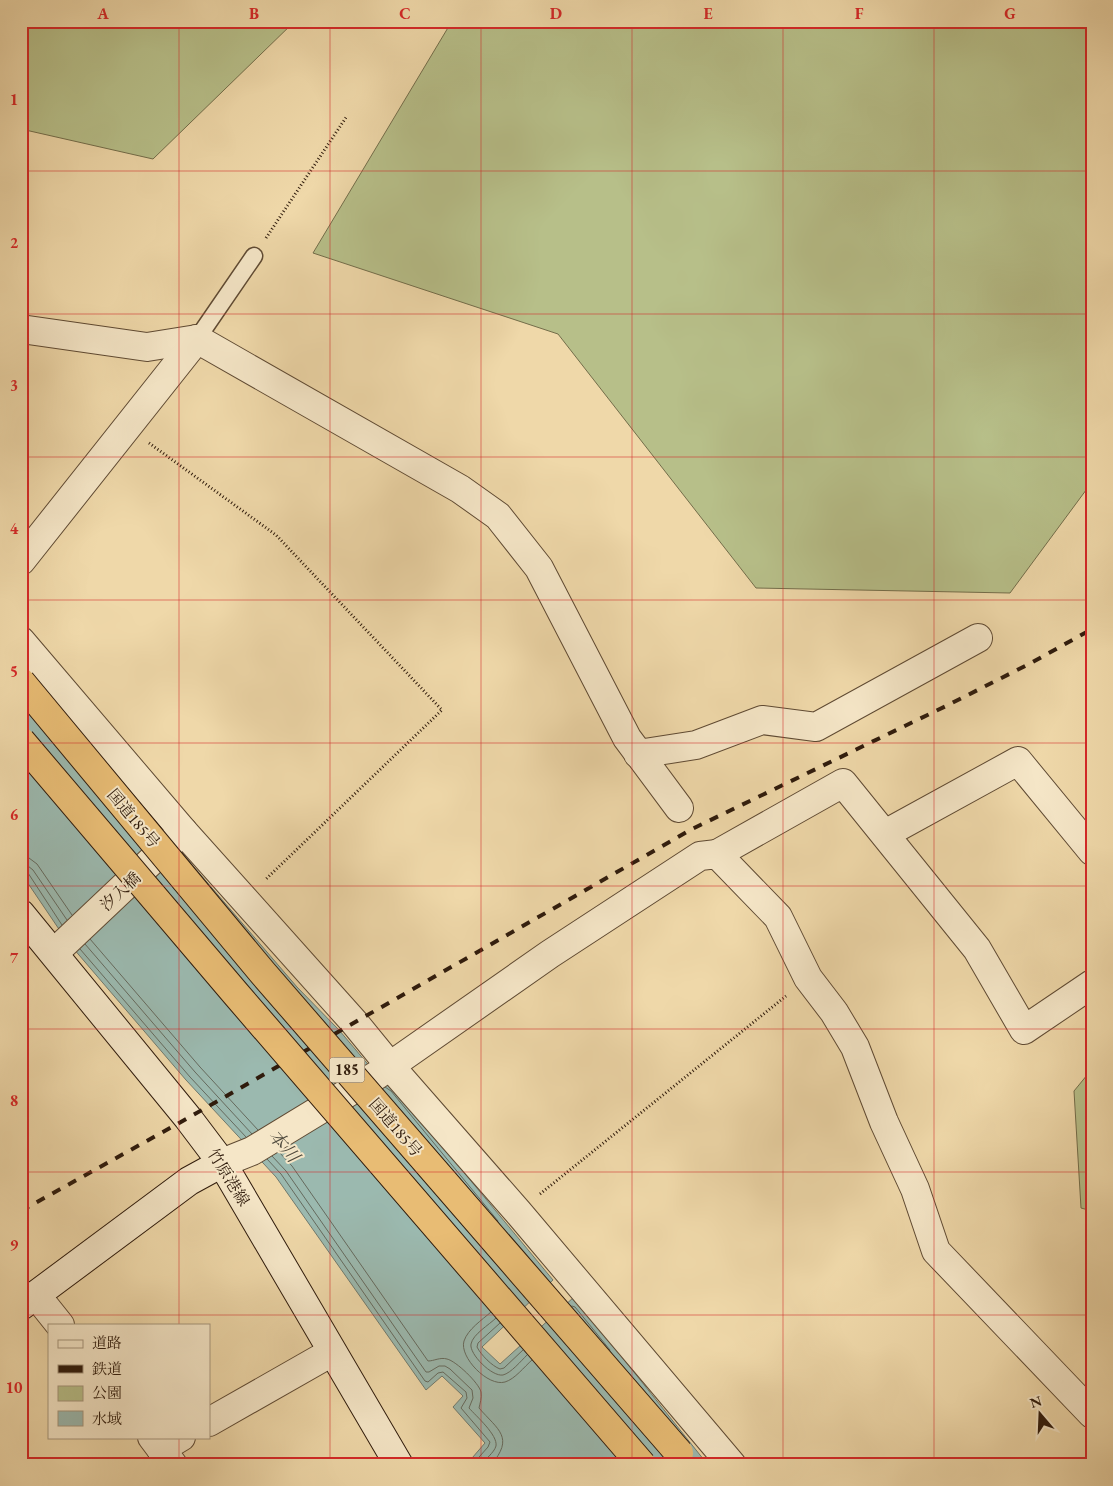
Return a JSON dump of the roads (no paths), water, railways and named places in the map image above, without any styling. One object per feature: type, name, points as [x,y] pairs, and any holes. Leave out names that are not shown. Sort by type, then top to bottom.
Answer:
[{"type":"highway","name":"国道185号","points":[[21,682],[262,972],[679,1453]]},
{"type":"highway","name":"国道185号","points":[[21,741],[642,1465]]},
{"type":"street","points":[[21,329],[147,347],[198,339],[460,490],[498,516],[539,568],[627,738],[679,808]]},
{"type":"street","points":[[21,560],[198,339]]},
{"type":"street","points":[[638,754],[696,745],[762,720],[816,727],[978,638]]},
{"type":"street","points":[[21,641],[178,836],[245,899],[354,1022],[384,1071],[518,1212],[732,1465]]},
{"type":"street","points":[[884,834],[1018,761],[1092,851]]},
{"type":"street","points":[[59,1324],[29,1300],[189,1181],[222,1163],[252,1151],[384,1071],[550,954],[700,856],[717,854],[843,783],[977,949],[1024,1030],[1092,984]]},
{"type":"street","name":"汐入橋","points":[[60,947],[178,836]]},
{"type":"street","points":[[717,854],[778,917],[808,978],[834,1012],[855,1047],[884,1122],[916,1189],[936,1251],[1092,1414]]},
{"type":"street","name":"竹原港線","points":[[21,914],[60,947],[222,1163],[399,1465]]},
{"type":"street","points":[[210,1421],[332,1352]]},
{"type":"lane","points":[[198,339],[254,256]]},
{"type":"water","name":"本川","points":[[30,667],[194,867],[297,987],[339,1030],[377,1075],[394,1088],[553,1280],[482,1347],[500,1364],[574,1297],[708,1465],[466,1465],[485,1443],[453,1407],[463,1396],[442,1376],[426,1390],[276,1177],[186,1080],[67,941],[21,873],[21,675]]},
{"type":"railway","points":[[21,1211],[188,1118],[692,829],[946,706],[1031,663],[1092,629]]}]
